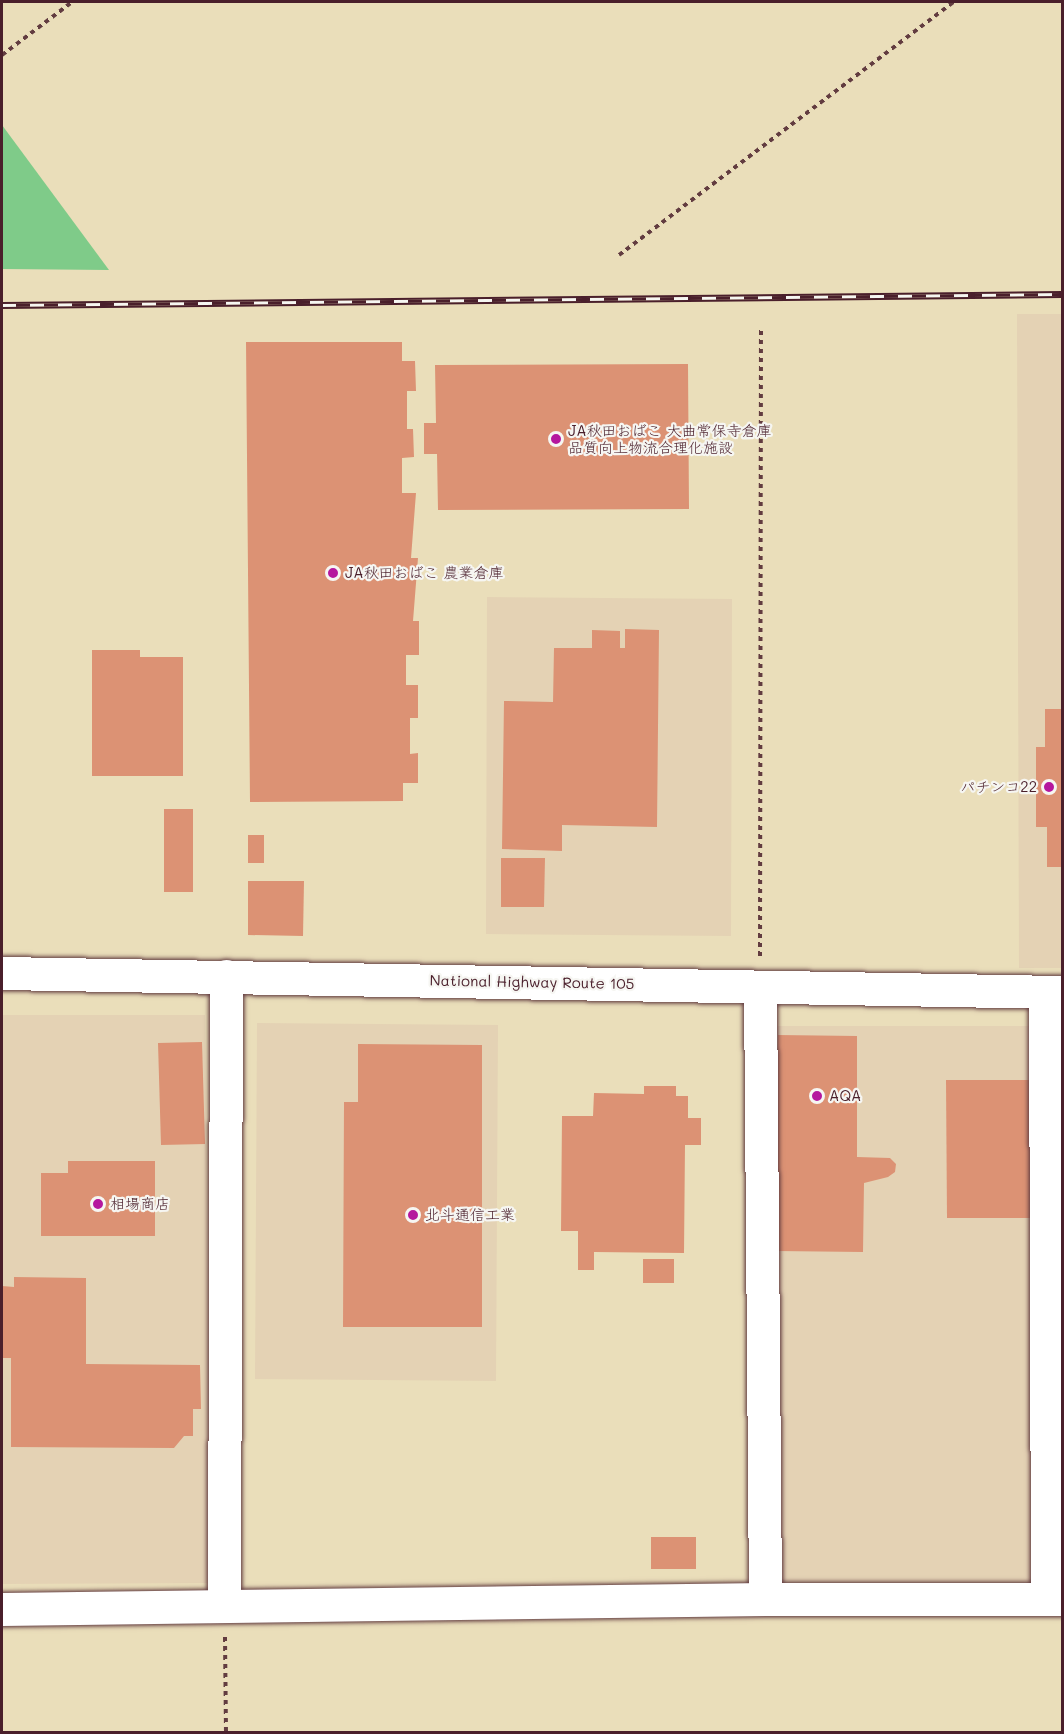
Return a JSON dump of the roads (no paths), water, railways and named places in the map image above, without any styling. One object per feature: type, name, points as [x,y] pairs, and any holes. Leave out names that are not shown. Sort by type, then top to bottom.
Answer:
[{"type":"main road","name":"National Highway Route 105","points":[[2,973],[226,975],[1054,992]]},
{"type":"main road","points":[[224,1606],[226,975]]},
{"type":"main road","points":[[760,987],[765,1599]]},
{"type":"main road","points":[[2,1609],[765,1599],[1055,1599],[1054,992]]},
{"type":"railway","points":[[2,305],[1062,294]]},
{"type":"place","name":"JA秋田おばこ 大曲常保寺倉庫 品質向上物流合理化施設","points":[[556,439]]},
{"type":"place","name":"JA秋田おばこ 農業倉庫","points":[[333,573]]},
{"type":"place","name":"パチンコ22","points":[[1049,787]]},
{"type":"place","name":"AQA","points":[[817,1096]]},
{"type":"place","name":"相場商店","points":[[98,1204]]},
{"type":"place","name":"北斗通信工業","points":[[413,1215]]}]
